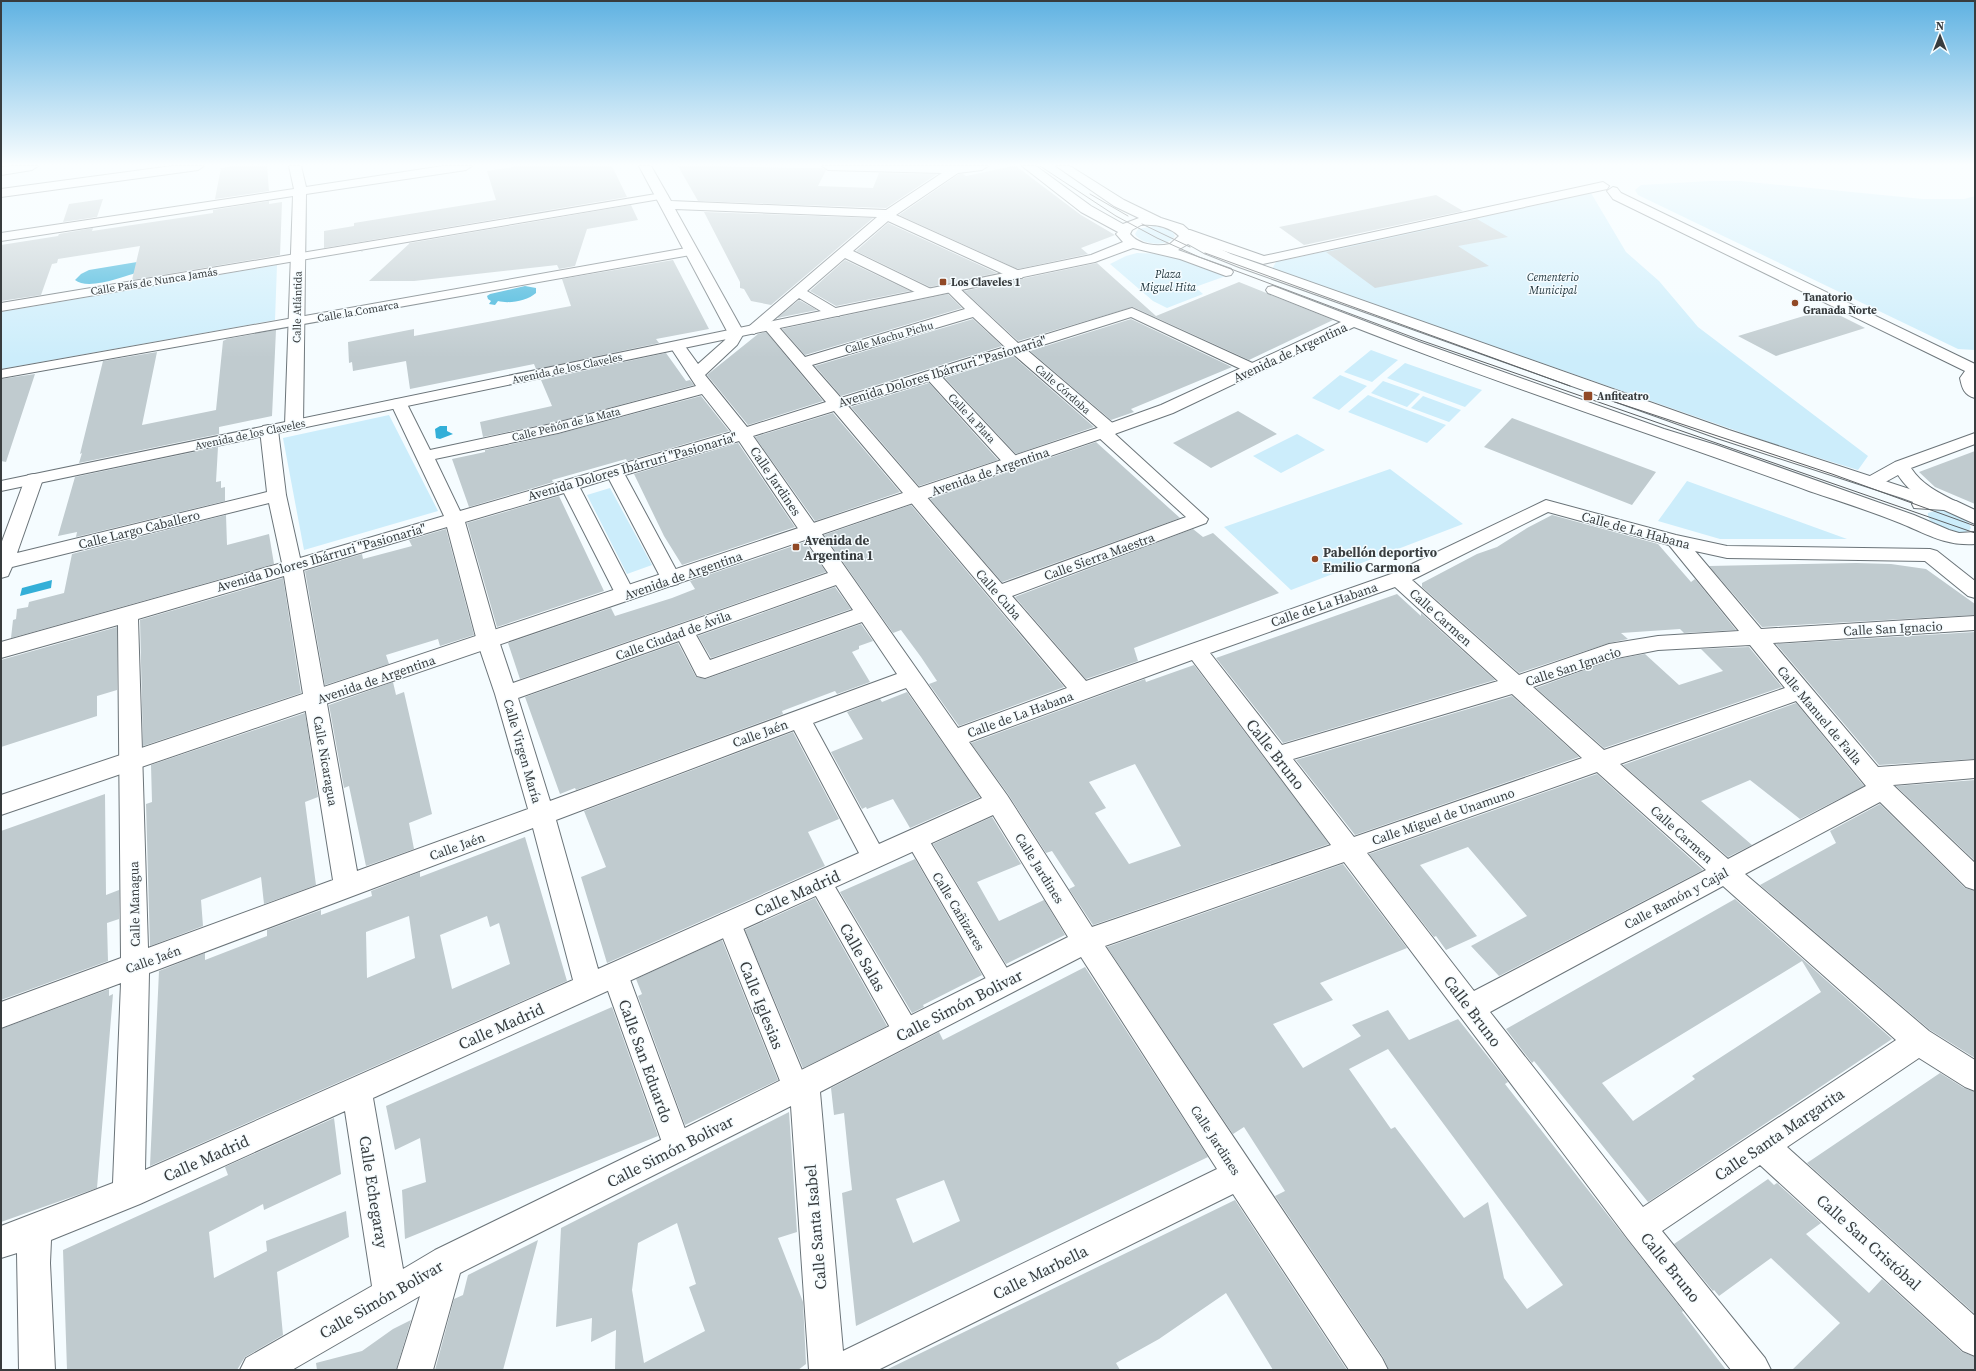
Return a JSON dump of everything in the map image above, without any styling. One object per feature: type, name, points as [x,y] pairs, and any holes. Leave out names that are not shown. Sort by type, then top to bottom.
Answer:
[{"type":"street","points":[[1,237],[47,230]]},
{"type":"street","name":"Calle Atlántida","points":[[294,425],[299,230]]},
{"type":"street","name":"Calle País de Nunca Jamás","points":[[1,307],[298,257],[475,230]]},
{"type":"street","points":[[680,230],[736,333],[732,342],[702,381]]},
{"type":"street","points":[[754,329],[870,230]]},
{"type":"street","points":[[917,230],[1017,275]]},
{"type":"street","points":[[1117,230],[1144,248],[1170,248],[1182,244],[1186,235]]},
{"type":"street","name":"Avenida de los Claveles","points":[[1,486],[1095,258],[1128,237],[1129,230]]},
{"type":"street","points":[[1182,230],[1186,235],[1210,250],[1255,268],[1724,434],[1943,504],[1968,513],[1975,518]]},
{"type":"street","points":[[1186,235],[1200,237],[1263,260],[1407,230]]},
{"type":"street","points":[[1686,230],[1975,371],[1968,378],[1971,390],[1975,393]]},
{"type":"street","points":[[1158,249],[1185,256],[1238,276]]},
{"type":"street","name":"Calle la Comarca","points":[[1,374],[692,251]]},
{"type":"street","points":[[844,252],[928,293]]},
{"type":"street","points":[[1260,285],[1414,345],[1540,391],[1658,433],[1725,454],[1935,531],[1973,540]]},
{"type":"street","name":"Calle Córdoba","points":[[951,288],[1199,519]]},
{"type":"street","points":[[799,292],[834,312]]},
{"type":"street","name":"Calle Machu Pichu","points":[[802,363],[976,312]]},
{"type":"street","name":"Avenida Dolores Ibárruri \"Pasionaria\"","points":[[1,650],[128,615],[454,517],[743,434],[1132,312],[1252,369]]},
{"type":"street","name":"Avenida de Argentina","points":[[1,805],[915,497],[1012,462],[1106,431],[1167,409],[1355,321]]},
{"type":"street","name":"Calle Cuba","points":[[770,326],[1082,691]]},
{"type":"street","name":"Calle Jardines","points":[[677,345],[702,381],[743,434],[840,576],[955,738],[1239,1175],[1370,1370]]},
{"type":"street","name":"Calle la Plata","points":[[931,374],[1012,462]]},
{"type":"street","name":"Calle Peñón de la Mata","points":[[425,456],[558,428],[702,381]]},
{"type":"street","name":"Calle Virgen María","points":[[399,404],[454,517],[488,641],[506,694],[542,815],[589,986]]},
{"type":"street","name":"Calle Nicaragua","points":[[269,430],[277,495],[292,565],[347,887]]},
{"type":"street","points":[[1874,481],[1901,466],[1975,438]]},
{"type":"street","points":[[1901,466],[1909,480],[1919,489],[1943,504]]},
{"type":"street","points":[[614,471],[671,579]]},
{"type":"street","points":[[2,566],[34,479]]},
{"type":"street","points":[[569,484],[625,594]]},
{"type":"street","name":"Calle Largo Caballero","points":[[2,566],[277,495]]},
{"type":"street","points":[[1935,531],[1915,516],[1914,511],[1920,505],[1943,504]]},
{"type":"street","name":"Calle de La Habana","points":[[955,738],[1196,650],[1398,579],[1546,506],[1676,541],[1727,552],[1930,555]]},
{"type":"street","name":"Calle Sierra Maestra","points":[[999,593],[1199,519]]},
{"type":"street","points":[[1935,531],[1930,555],[1975,591]]},
{"type":"street","name":"Calle Manuel de Falla","points":[[1676,541],[1877,783],[1975,879]]},
{"type":"street","name":"Calle Ciudad de Ávila","points":[[506,694],[840,576]]},
{"type":"street","name":"Calle Carmen","points":[[1398,579],[1517,684],[1725,872],[1919,1041],[1975,1078]]},
{"type":"street","points":[[684,631],[705,670],[867,613]]},
{"type":"street","name":"Calle Managua","points":[[128,615],[135,965],[128,1193]]},
{"type":"street","name":"Calle San Ignacio","points":[[1276,755],[1517,684],[1616,651],[1658,643],[1975,623]]},
{"type":"street","name":"Calle Bruno","points":[[1196,650],[1639,1228],[1753,1370]]},
{"type":"street","name":"Calle Jaén","points":[[1,1015],[912,677]]},
{"type":"street","name":"Calle Miguel de Unamuno","points":[[1086,941],[1800,692]]},
{"type":"street","points":[[800,719],[874,858]]},
{"type":"street","name":"Calle Ramón y Cajal","points":[[1470,1008],[1725,872],[1877,783],[1975,769]]},
{"type":"street","name":"Calle Madrid","points":[[1,1242],[128,1193],[998,802]]},
{"type":"street","name":"Calle Cañizares","points":[[916,839],[1002,983]]},
{"type":"street","name":"Calle Salas","points":[[820,882],[906,1032]]},
{"type":"street","name":"Calle Iglesias","points":[[729,923],[800,1085]]},
{"type":"street","name":"Calle Simón Bolivar","points":[[258,1370],[447,1262],[678,1148],[1086,941]]},
{"type":"street","name":"Calle San Eduardo","points":[[615,974],[678,1148]]},
{"type":"street","name":"Calle Santa Margarita","points":[[1639,1228],[1919,1041]]},
{"type":"street","name":"Calle Santa Isabel","points":[[800,1085],[827,1370]]},
{"type":"street","name":"Calle Echegaray","points":[[357,1090],[390,1294]]},
{"type":"street","name":"Calle San Cristóbal","points":[[1762,1146],[1975,1339]]},
{"type":"street","name":"Calle Marbella","points":[[841,1370],[1239,1175]]},
{"type":"street","points":[[35,1230],[33,1263],[37,1370]]},
{"type":"street","points":[[415,1370],[447,1262]]},
{"type":"green space","points":[[1137,230],[1172,230],[1175,236],[1172,240],[1167,242],[1155,244],[1143,241],[1135,234]]},
{"type":"green space","name":"Cementerio Municipal","points":[[1422,230],[1613,230],[1626,252],[1659,281],[1698,327],[1868,456],[1858,470],[1780,446],[1272,269],[1276,262]]},
{"type":"green space","points":[[1711,230],[1975,230],[1975,350],[1958,349]]},
{"type":"green space","name":"Plaza Miguel Hita","points":[[1137,253],[1168,254],[1226,276],[1195,287],[1203,294],[1167,308],[1153,301],[1110,264],[1126,256]]},
{"type":"green space","points":[[277,265],[275,320],[1,369],[1,312]]},
{"type":"green space","points":[[1371,350],[1398,360],[1372,382],[1344,372]]},
{"type":"green space","points":[[1405,363],[1482,390],[1465,407],[1387,378]]},
{"type":"green space","points":[[1340,375],[1367,386],[1339,410],[1312,398]]},
{"type":"green space","points":[[1383,381],[1420,394],[1407,407],[1371,393]]},
{"type":"green space","points":[[1368,395],[1446,425],[1427,443],[1348,412]]},
{"type":"green space","points":[[1423,396],[1461,410],[1449,422],[1411,408]]},
{"type":"green space","points":[[389,415],[438,511],[304,550],[283,438]]},
{"type":"green space","points":[[1297,434],[1325,450],[1281,473],[1253,456]]},
{"type":"green space","name":"Pabellón deportivo Emilio Carmona","points":[[1390,469],[1463,524],[1291,590],[1224,527]]},
{"type":"green space","points":[[1687,481],[1847,539],[1720,539],[1658,521]]},
{"type":"green space","points":[[610,488],[652,565],[627,574],[587,495]]},
{"type":"green space","points":[[1937,510],[1957,514],[1966,520],[1971,528],[1961,533],[1938,527],[1932,523],[1928,513]]},
{"type":"water","points":[[137,262],[139,272],[107,282],[89,284],[81,283],[75,280],[81,274],[89,270]]},
{"type":"water","points":[[525,286],[536,288],[536,293],[528,298],[518,301],[498,301],[495,305],[489,304],[491,301],[487,296],[490,294]]},
{"type":"water","points":[[440,426],[447,426],[447,431],[453,434],[440,439],[436,438],[435,429]]},
{"type":"water","points":[[52,580],[51,588],[20,596],[22,588]]},
{"type":"building","points":[[82,230],[281,230],[280,255],[132,280],[140,246],[58,259],[57,263],[52,264],[41,295],[1,301],[1,245],[58,236],[59,234]]},
{"type":"building","points":[[330,230],[431,230],[324,248],[324,231]]},
{"type":"building","points":[[486,230],[587,230],[575,266],[559,269],[557,265],[414,281],[369,281],[410,243]]},
{"type":"building","points":[[713,230],[859,230],[771,305],[751,301],[744,289],[740,288],[740,282]]},
{"type":"building","points":[[880,230],[903,230],[997,273],[930,287],[856,251]]},
{"type":"building","points":[[932,230],[1106,230],[1115,235],[1081,248],[1088,254],[1018,269]]},
{"type":"building","points":[[1283,230],[1374,230],[1304,245]]},
{"type":"building","points":[[1427,230],[1496,230],[1508,237],[1458,246],[1489,266],[1375,288],[1326,252]]},
{"type":"building","points":[[673,260],[709,329],[656,339],[659,343],[536,369],[534,364],[410,389],[406,361],[353,371],[352,362],[349,363],[348,342],[414,329],[414,336],[571,306],[562,279]]},
{"type":"building","points":[[845,260],[910,291],[836,306],[810,291]]},
{"type":"building","points":[[1097,263],[1156,316],[1239,282],[1333,320],[1249,360],[1133,307],[1018,341],[964,291]]},
{"type":"building","points":[[948,294],[962,308],[805,355],[782,329]]},
{"type":"building","points":[[799,300],[817,310],[777,318]]},
{"type":"building","points":[[1827,309],[1865,328],[1776,356],[1738,336]]},
{"type":"building","points":[[973,319],[1002,346],[841,396],[815,366]]},
{"type":"building","points":[[1131,319],[1232,367],[1131,409],[1134,412],[1111,420],[1030,351]]},
{"type":"building","points":[[276,330],[272,416],[219,427],[219,434],[79,463],[103,361],[157,352],[142,425],[216,410],[223,341]]},
{"type":"building","points":[[766,332],[823,401],[748,425],[707,375],[758,334]]},
{"type":"building","points":[[666,353],[686,381],[690,380],[694,385],[556,422],[483,437],[480,422],[552,406],[541,380]]},
{"type":"building","points":[[1013,356],[1094,427],[1016,454],[945,378]]},
{"type":"building","points":[[35,374],[6,462],[1,461],[1,379]]},
{"type":"building","points":[[929,383],[998,460],[919,486],[851,407]]},
{"type":"building","points":[[701,396],[729,431],[627,461],[626,459],[552,480],[553,482],[469,507],[452,459],[558,434]]},
{"type":"building","points":[[1238,411],[1277,434],[1211,468],[1173,443]]},
{"type":"building","points":[[833,413],[900,492],[815,521],[755,437]]},
{"type":"building","points":[[1512,418],[1656,472],[1632,505],[1484,447]]},
{"type":"building","points":[[1096,442],[1180,518],[1002,582],[930,499]]},
{"type":"building","points":[[738,443],[795,527],[682,565],[664,536],[634,474]]},
{"type":"building","points":[[218,447],[216,482],[221,481],[221,488],[225,487],[225,501],[76,537],[77,532],[58,536],[75,477]]},
{"type":"building","points":[[1975,451],[1975,504],[1935,487],[1919,472]]},
{"type":"building","points":[[559,496],[604,591],[497,627],[467,523]]},
{"type":"building","points":[[911,505],[1064,687],[959,726],[929,684],[937,681],[921,657],[901,630],[893,633],[824,535]]},
{"type":"building","points":[[226,515],[227,545],[269,534],[274,564],[11,638],[13,620],[16,619],[17,609],[28,607],[29,602],[64,593],[72,554]]},
{"type":"building","points":[[1552,515],[1658,544],[1691,582],[1695,579],[1736,630],[1684,633],[1680,629],[1621,633],[1628,639],[1609,643],[1519,673],[1422,587],[1422,583],[1477,554],[1497,547],[1527,528]]},
{"type":"building","points":[[446,529],[474,635],[440,646],[438,639],[386,655],[389,664],[325,685],[305,571],[362,554],[363,559],[412,546],[409,540]]},
{"type":"building","points":[[1193,529],[1203,537],[1213,533],[1279,593],[1134,648],[1138,661],[1086,679],[1015,597]]},
{"type":"building","points":[[805,542],[826,572],[520,679],[508,643],[611,608],[615,616],[672,598],[695,589],[690,581]]},
{"type":"building","points":[[1856,563],[1891,564],[1926,569],[1975,604],[1975,615],[1762,627],[1709,566]]},
{"type":"building","points":[[283,578],[301,693],[143,746],[140,620]]},
{"type":"building","points":[[835,587],[851,609],[711,658],[698,636]]},
{"type":"building","points":[[1397,594],[1421,616],[1421,613],[1495,680],[1283,743],[1216,658]]},
{"type":"building","points":[[861,624],[873,641],[859,646],[859,649],[852,652],[870,682],[837,694],[835,691],[782,711],[783,714],[576,790],[575,788],[560,794],[525,697],[678,643],[696,677],[706,679]]},
{"type":"building","points":[[117,627],[117,690],[97,696],[97,716],[1,747],[1,660]]},
{"type":"building","points":[[1975,632],[1975,759],[1879,765],[1776,644]]},
{"type":"building","points":[[1749,647],[1782,687],[1604,748],[1536,688],[1612,660],[1645,654],[1679,685],[1723,671],[1701,649]]},
{"type":"building","points":[[1194,665],[1329,844],[1093,925],[1069,889],[1075,886],[1052,851],[1046,853],[1008,794],[971,743],[1145,679],[1146,682]],"holes":[[[1135,764],[1181,846],[1129,864],[1095,813],[1106,808],[1089,782]]]},
{"type":"building","points":[[393,682],[396,695],[404,692],[432,814],[409,823],[414,849],[366,866],[349,786],[344,788],[329,705]]},
{"type":"building","points":[[907,692],[980,797],[910,828],[893,799],[867,809],[866,807],[862,809],[831,752],[863,739],[847,712],[880,699],[882,702]]},
{"type":"building","points":[[1512,696],[1579,757],[1355,835],[1296,760]]},
{"type":"building","points":[[1796,703],[1864,786],[1800,819],[1750,780],[1701,801],[1752,845],[1728,857],[1623,765]]},
{"type":"building","points":[[305,713],[318,797],[305,802],[316,885],[264,904],[261,877],[201,900],[203,926],[150,946],[146,804],[152,802],[151,765]]},
{"type":"building","points":[[793,732],[839,819],[808,832],[825,866],[607,963],[581,877],[606,867],[584,811]]},
{"type":"building","points":[[1597,774],[1703,870],[1499,976],[1471,946],[1527,916],[1468,847],[1420,865],[1477,936],[1446,950],[1436,936],[1434,937],[1369,854]]},
{"type":"building","points":[[1975,780],[1975,861],[1896,786]]},
{"type":"building","points":[[105,794],[106,895],[119,890],[119,919],[107,923],[108,961],[1,1000],[1,831]]},
{"type":"building","points":[[1880,804],[1965,888],[1975,891],[1975,1058],[1930,1030],[1760,885],[1836,843],[1830,831]]},
{"type":"building","points":[[992,817],[1021,864],[977,882],[999,921],[1044,900],[1065,935],[1006,964],[933,844]]},
{"type":"building","points":[[525,837],[567,981],[150,1166],[159,971],[205,953],[205,960],[267,936],[267,930],[321,910],[321,915],[372,896],[371,891],[420,872],[420,877]],"holes":[[[409,916],[415,958],[367,978],[366,932]],[[487,916],[490,927],[499,923],[510,964],[452,989],[440,935]]]},
{"type":"building","points":[[915,859],[982,975],[923,1005],[924,1007],[912,1013],[840,892]]},
{"type":"building","points":[[1343,864],[1407,948],[1320,983],[1333,1000],[1273,1024],[1303,1068],[1361,1036],[1352,1025],[1388,1010],[1409,1040],[1458,1019],[1508,1082],[1505,1084],[1683,1311],[1682,1312],[1726,1370],[1389,1370],[1383,1357],[1275,1196],[1285,1191],[1244,1127],[1233,1134],[1107,947]],"holes":[[[1388,1049],[1563,1285],[1527,1309],[1504,1278],[1488,1202],[1464,1218],[1395,1127],[1391,1129],[1349,1069]]]},
{"type":"building","points":[[815,898],[887,1026],[803,1068],[745,930]]},
{"type":"building","points":[[1735,899],[1892,1039],[1648,1202],[1534,1061],[1532,1063],[1506,1029]],"holes":[[[1802,961],[1821,992],[1692,1076],[1695,1079],[1633,1121],[1602,1083]]]},
{"type":"building","points":[[722,940],[778,1080],[685,1125],[638,996],[642,994],[636,979]]},
{"type":"building","points":[[1085,967],[1208,1157],[856,1326],[842,1193],[852,1190],[844,1113],[834,1115],[831,1088],[939,1032],[943,1040]],"holes":[[[944,1180],[960,1221],[913,1243],[896,1199]]]},
{"type":"building","points":[[109,989],[109,996],[113,994],[97,1188],[1,1222],[1,1029]]},
{"type":"building","points":[[612,1007],[658,1136],[405,1239],[402,1190],[426,1182],[420,1138],[395,1150],[386,1106]]},
{"type":"building","points":[[1940,1073],[1964,1088],[1975,1092],[1975,1314],[1807,1163]]},
{"type":"building","points":[[789,1112],[797,1232],[778,1238],[803,1302],[806,1364],[798,1370],[615,1370],[616,1330],[591,1342],[592,1318],[556,1327],[561,1228]],"holes":[[[677,1223],[696,1284],[689,1287],[705,1331],[644,1363],[632,1290],[638,1243]]]},
{"type":"building","points":[[334,1118],[341,1174],[264,1210],[263,1204],[209,1232],[214,1278],[267,1251],[266,1241],[346,1211],[349,1237],[277,1272],[283,1335],[245,1357],[237,1370],[67,1370],[63,1250],[228,1175],[225,1167]]},
{"type":"building","points":[[1768,1179],[1774,1185],[1777,1183],[1821,1223],[1806,1234],[1869,1293],[1882,1279],[1962,1352],[1975,1357],[1975,1370],[1792,1370],[1840,1323],[1771,1258],[1719,1296],[1714,1290],[1713,1291],[1674,1244]]},
{"type":"building","points":[[1235,1200],[1347,1370],[1273,1370],[1226,1293],[1159,1339],[1116,1363],[1120,1370],[886,1370]]},
{"type":"building","points":[[538,1240],[503,1370],[435,1370],[454,1299],[463,1295],[468,1275]]},
{"type":"building","points":[[411,1320],[396,1370],[317,1370],[316,1363],[362,1351],[393,1329]]},
{"type":"tram line","points":[[1142,230],[1199,257],[1420,340],[1975,533]]},
{"type":"tram line","points":[[1154,230],[1190,247]]},
{"type":"tram line","points":[[1205,253],[1570,386]]},
{"type":"tram line","points":[[1606,399],[1832,474],[1975,526]]},
{"type":"place","name":"Los Claveles 1","points":[[943,282]]},
{"type":"place","name":"Tanatorio Granada Norte","points":[[1795,303]]},
{"type":"place","name":"Anfiteatro","points":[[1588,396]]},
{"type":"place","name":"Avenida de Argentina 1","points":[[796,547]]},
{"type":"place","name":"Pabellón deportivo Emilio Carmona","points":[[1315,559]]}]
